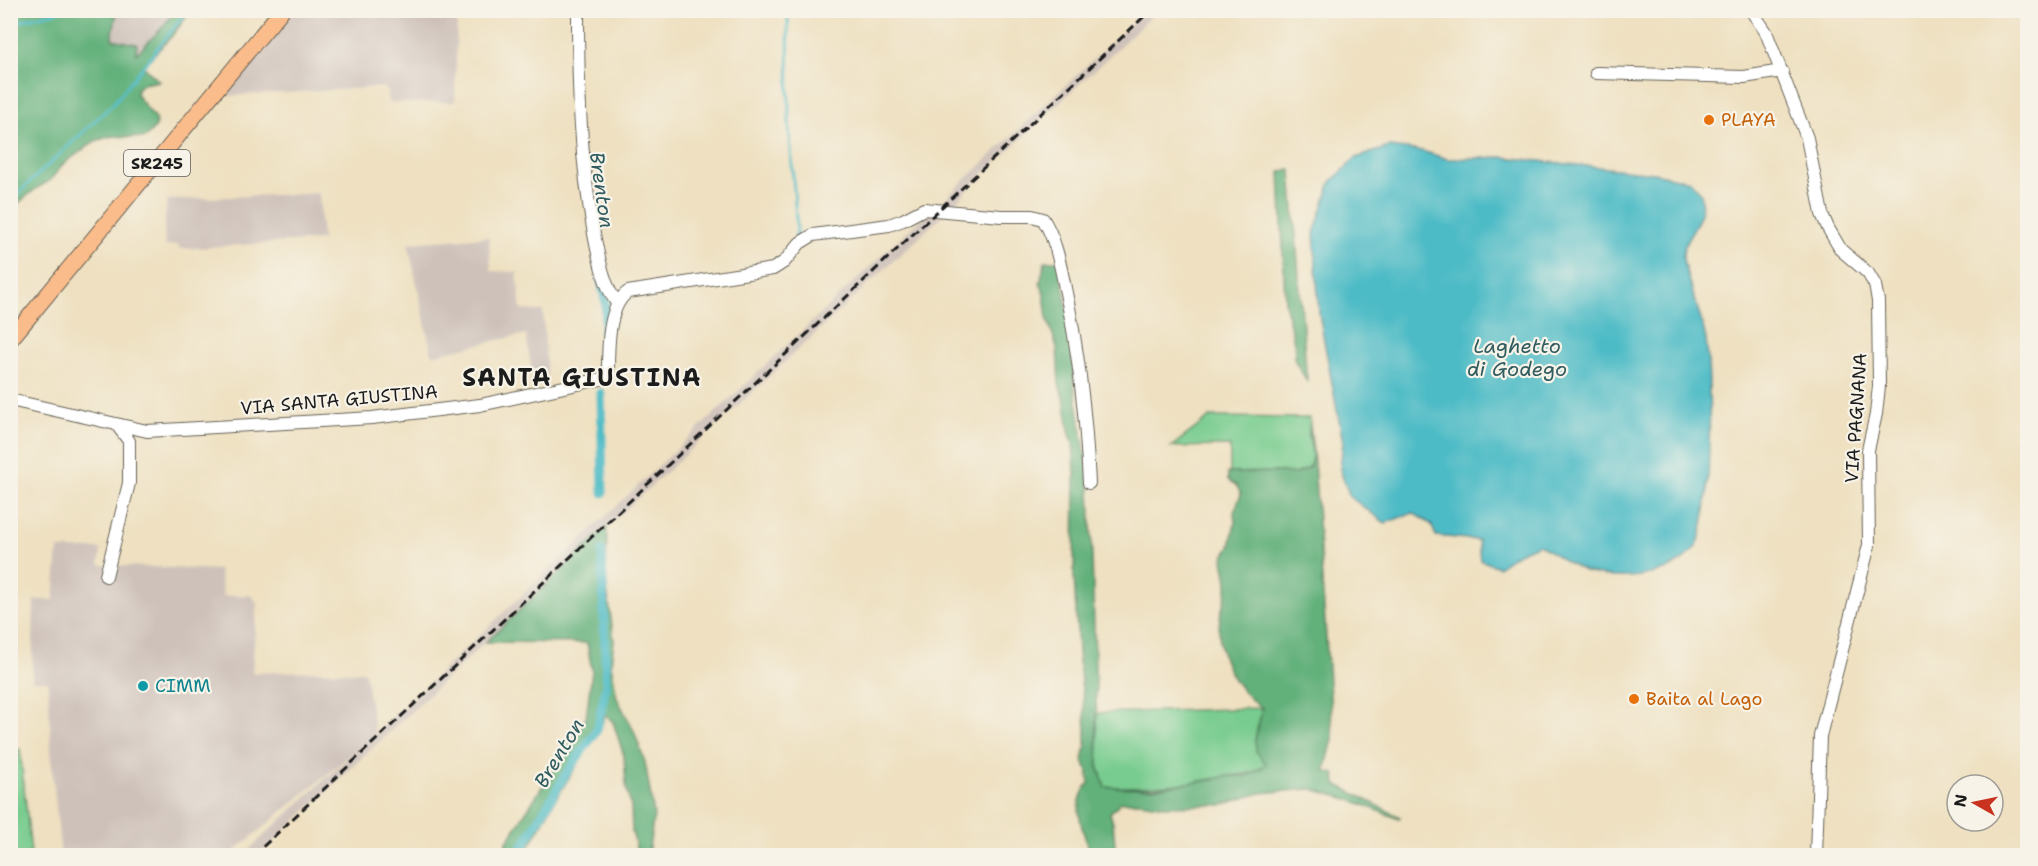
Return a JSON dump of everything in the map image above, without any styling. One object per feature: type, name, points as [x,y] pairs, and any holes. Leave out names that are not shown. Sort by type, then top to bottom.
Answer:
[{"type":"main road","name":"SR245","points":[[10,340],[282,10]]},
{"type":"street","points":[[578,10],[579,111],[586,189],[598,255],[614,298],[638,289],[773,269],[813,235],[889,225],[924,209],[1001,216],[1032,216],[1043,219],[1055,243],[1073,323],[1085,414],[1089,483]]},
{"type":"street","name":"VIA PAGNANA","points":[[1751,10],[1766,32],[1807,138],[1825,221],[1830,233],[1842,250],[1865,268],[1877,292],[1879,396],[1868,450],[1869,545],[1820,736],[1816,855]]},
{"type":"street","points":[[1596,73],[1744,77],[1782,71]]},
{"type":"street","name":"VIA SANTA GIUSTINA","points":[[10,400],[147,431],[372,418],[480,405],[606,378],[614,298]]},
{"type":"street","points":[[106,576],[129,483],[129,441],[117,425]]},
{"type":"shaded area","points":[[117,11],[175,11],[135,55],[112,39]]},
{"type":"shaded area","points":[[294,11],[457,11],[455,102],[390,103],[385,87],[226,96]]},
{"type":"shaded area","points":[[1145,11],[1157,11],[975,182],[951,208],[936,207]]},
{"type":"shaded area","points":[[319,193],[322,240],[179,249],[179,245],[165,246],[167,200]]},
{"type":"shaded area","points":[[928,212],[944,214],[259,855],[243,855],[361,746],[230,855],[61,855],[52,768],[48,681],[32,681],[34,600],[54,600],[58,549],[101,549],[99,565],[219,570],[223,596],[250,595],[257,603],[252,673],[365,672],[375,734]]},
{"type":"shaded area","points":[[489,237],[491,271],[517,272],[521,310],[543,311],[547,378],[533,381],[526,334],[432,355],[408,243]]},
{"type":"green space","points":[[11,10],[117,11],[112,39],[137,44],[136,54],[175,11],[191,11],[171,37],[143,66],[159,81],[143,84],[138,87],[136,94],[156,120],[156,127],[145,138],[112,136],[95,141],[62,165],[51,180],[11,209],[11,150],[15,141],[10,136]]},
{"type":"green space","points":[[1291,170],[1307,382],[1294,359],[1295,347],[1285,303],[1280,172]]},
{"type":"green space","points":[[1045,261],[1059,261],[1072,335],[1074,383],[1090,483],[1098,766],[1105,787],[1152,788],[1226,776],[1246,776],[1266,764],[1256,751],[1255,740],[1262,708],[1251,700],[1234,680],[1223,657],[1220,644],[1220,617],[1227,586],[1223,558],[1230,547],[1235,522],[1234,512],[1241,494],[1236,485],[1228,480],[1228,473],[1296,474],[1309,468],[1313,455],[1309,437],[1310,424],[1314,462],[1333,739],[1325,771],[1335,774],[1336,784],[1400,817],[1399,819],[1354,801],[1312,789],[1260,793],[1222,805],[1166,806],[1121,802],[1110,813],[1116,855],[1091,855],[1079,809],[1083,791],[1089,783],[1088,772],[1083,761],[1086,728],[1078,652],[1074,576],[1073,443],[1059,384],[1057,347],[1047,318],[1044,293],[1040,283]]},
{"type":"green space","points":[[1210,417],[1310,418],[1309,437],[1313,455],[1309,468],[1296,474],[1230,473],[1230,446],[1171,447]]},
{"type":"green space","points":[[607,527],[606,580],[614,641],[611,664],[617,698],[634,731],[645,762],[654,815],[648,855],[636,855],[624,756],[613,722],[606,715],[525,855],[500,855],[586,718],[592,671],[587,643],[486,642]]},
{"type":"green space","points":[[1262,708],[1255,740],[1256,750],[1267,764],[1262,768],[1246,774],[1179,784],[1105,787],[1098,766],[1097,713]]},
{"type":"green space","points":[[20,749],[31,853],[11,855],[11,750]]},
{"type":"water","name":"Laghetto di Godego","points":[[1389,147],[1422,151],[1448,159],[1503,157],[1654,173],[1690,181],[1701,193],[1701,214],[1683,251],[1683,262],[1700,315],[1708,357],[1708,481],[1701,534],[1695,548],[1686,557],[1652,574],[1611,577],[1583,570],[1539,544],[1518,553],[1498,567],[1480,560],[1478,540],[1436,536],[1431,524],[1413,513],[1385,523],[1350,497],[1340,470],[1343,442],[1319,314],[1314,233],[1331,182],[1356,158]]},
{"type":"waterway","points":[[10,26],[13,23],[63,10]]},
{"type":"waterway","points":[[10,201],[113,104],[188,10]]},
{"type":"waterway","points":[[788,10],[789,124],[797,230],[795,241]]},
{"type":"waterway","name":"Brenton","points":[[601,280],[606,305],[601,372]]},
{"type":"waterway","name":"Brenton","points":[[601,393],[603,493]]},
{"type":"waterway","name":"Brenton","points":[[517,856],[566,774],[597,730],[606,686],[602,551]]},
{"type":"railway","points":[[253,856],[1151,10]]},
{"type":"place","name":"PLAYA","points":[[1709,120]]},
{"type":"place","name":"CIMM","points":[[143,686]]},
{"type":"place","name":"Baita al Lago","points":[[1634,699]]},
{"type":"district","name":"SANTA GIUSTINA","points":[[582,378]]}]
